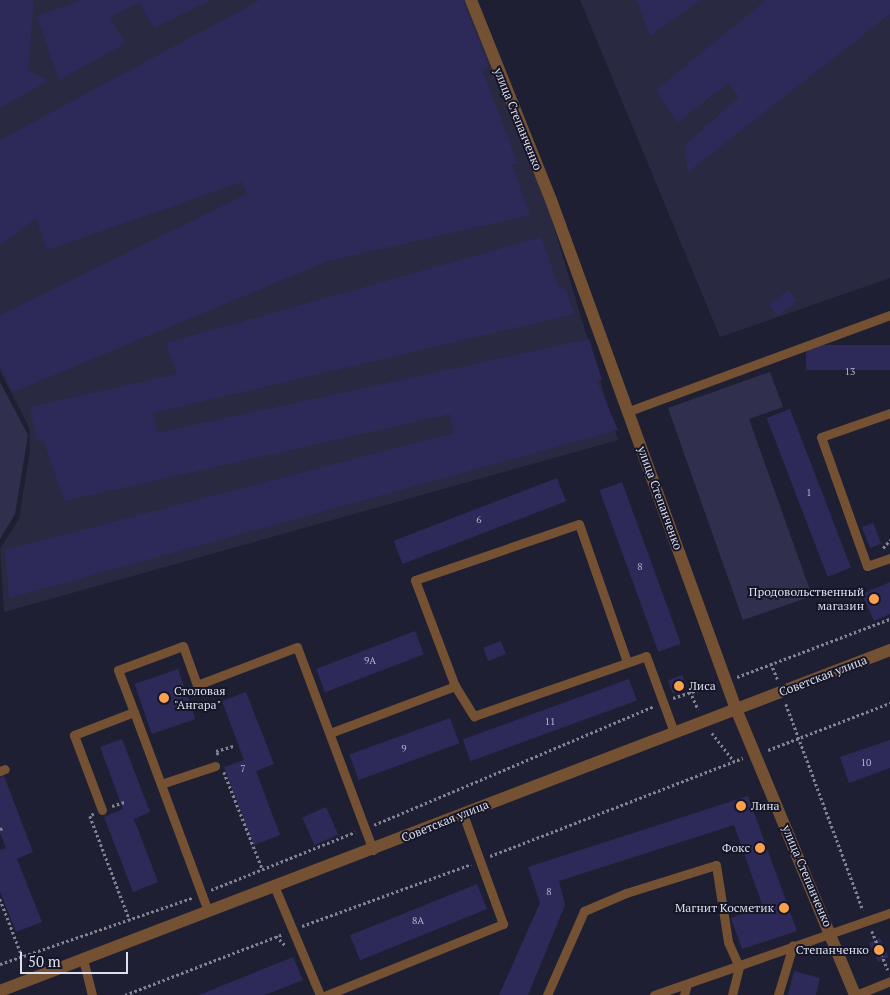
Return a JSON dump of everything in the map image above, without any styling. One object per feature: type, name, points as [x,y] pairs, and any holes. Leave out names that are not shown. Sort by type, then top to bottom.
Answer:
[{"type":"street","name":"улица Степанченко","points":[[470,0],[551,200],[629,410],[736,709],[832,935],[855,995]]},
{"type":"street","name":"Советская улица","points":[[0,991],[208,911],[275,888],[462,814],[890,650]]},
{"type":"lane","points":[[629,410],[890,315]]},
{"type":"lane","points":[[890,413],[820,438],[867,566],[890,558]]},
{"type":"lane","points":[[627,662],[579,524],[415,580],[454,686],[474,716],[646,656],[674,732]]},
{"type":"lane","points":[[208,911],[118,670],[183,646],[197,685],[297,647],[373,850]]},
{"type":"lane","points":[[330,733],[454,686]]},
{"type":"lane","points":[[102,810],[74,735],[134,712]]},
{"type":"lane","points":[[161,784],[219,765]]},
{"type":"lane","points":[[327,995],[502,924],[462,814]]},
{"type":"lane","points":[[547,995],[584,910],[626,893],[716,866],[728,942],[738,967],[732,995]]},
{"type":"lane","points":[[275,888],[320,995]]},
{"type":"lane","points":[[654,995],[738,967],[793,945],[832,935],[890,913]]},
{"type":"lane","points":[[778,995],[793,945]]},
{"type":"lane","points":[[83,959],[92,995]]},
{"type":"lane","points":[[855,995],[890,980]]},
{"type":"lane","points":[[684,995],[688,984]]},
{"type":"path","points":[[0,964],[202,894],[262,868],[366,828],[663,702],[726,681],[890,619]]},
{"type":"path","points":[[125,995],[890,704]]},
{"type":"path","points":[[798,740],[890,974]]},
{"type":"path","points":[[234,746],[216,751],[219,765],[262,868]]},
{"type":"path","points":[[124,802],[90,816],[130,920]]},
{"type":"path","points":[[0,899],[22,956]]},
{"type":"shaded area","points":[[0,0],[470,0],[543,191],[618,440],[4,612],[0,549],[19,519],[30,450],[29,427],[0,371]]},
{"type":"shaded area","points":[[580,0],[890,0],[890,278],[720,337]]},
{"type":"shaded area","points":[[770,372],[783,407],[749,419],[812,596],[743,620],[668,408]]},
{"type":"shaded area","points":[[0,382],[28,435],[15,514],[0,539]]},
{"type":"building","points":[[0,0],[34,0],[28,70],[48,81],[0,108]]},
{"type":"building","points":[[83,0],[211,0],[154,28],[139,2],[109,18],[126,43],[59,80],[37,16]]},
{"type":"building","points":[[260,0],[463,0],[489,67],[482,69],[518,164],[512,165],[530,215],[328,261],[13,392],[0,367],[0,315],[247,194],[242,182],[47,250],[36,218],[0,245],[0,140]]},
{"type":"building","points":[[637,0],[700,0],[650,36]]},
{"type":"building","points":[[766,0],[890,0],[890,14],[688,172],[684,146],[739,97],[728,83],[677,123],[656,90]]},
{"type":"building","points":[[541,237],[559,288],[565,287],[574,314],[153,413],[157,433],[589,339],[602,380],[597,381],[618,430],[9,598],[5,550],[454,433],[450,414],[64,501],[43,439],[37,441],[30,407],[177,374],[166,343]]},
{"type":"building","points":[[788,290],[797,301],[778,316],[769,305]]},
{"type":"building","points":[[806,345],[890,345],[890,370],[806,370]]},
{"type":"building","points":[[790,409],[851,568],[828,577],[767,418]]},
{"type":"building","points":[[557,478],[566,501],[403,564],[394,541]]},
{"type":"building","points":[[622,482],[681,644],[658,652],[599,490]]},
{"type":"building","points":[[873,523],[881,543],[870,548],[862,527]]},
{"type":"building","points":[[890,582],[890,614],[874,621],[862,594]]},
{"type":"building","points":[[415,631],[424,654],[325,692],[316,669]]},
{"type":"building","points":[[501,641],[506,654],[488,661],[483,648]]},
{"type":"building","points":[[178,669],[195,719],[152,734],[135,684]]},
{"type":"building","points":[[682,675],[687,688],[673,693],[668,680]]},
{"type":"building","points":[[629,679],[637,701],[471,761],[463,740]]},
{"type":"building","points":[[246,692],[274,764],[256,771],[280,835],[254,845],[224,767],[244,760],[222,701]]},
{"type":"building","points":[[450,718],[459,743],[359,780],[349,755]]},
{"type":"building","points":[[122,739],[150,812],[134,819],[158,882],[133,892],[104,817],[123,809],[100,747]]},
{"type":"building","points":[[890,740],[890,768],[849,783],[840,757]]},
{"type":"building","points":[[4,776],[33,852],[17,859],[42,922],[16,932],[0,891],[0,850],[6,848],[0,833],[0,777]]},
{"type":"building","points":[[748,796],[797,931],[742,949],[731,918],[763,907],[734,825],[559,881],[565,905],[528,995],[499,995],[540,903],[528,867]]},
{"type":"building","points":[[326,807],[338,834],[314,845],[302,818]]},
{"type":"building","points":[[477,884],[487,909],[360,960],[350,935]]},
{"type":"building","name":"Степанченко","points":[[880,938],[889,957],[878,962],[869,943]]},
{"type":"building","points":[[293,957],[303,980],[265,995],[199,995]]},
{"type":"building","points":[[794,971],[820,978],[816,995],[788,995]]},
{"type":"place","name":"Продовольственный магазин","points":[[874,599]]},
{"type":"place","name":"Лиса","points":[[679,686]]},
{"type":"place","name":"Столовая \"Ангара\"","points":[[164,698]]},
{"type":"place","name":"Лина","points":[[741,806]]},
{"type":"place","name":"Фокс","points":[[760,848]]},
{"type":"place","name":"Магнит Косметик","points":[[784,908]]},
{"type":"place","name":"Степанченко","points":[[879,950]]}]
